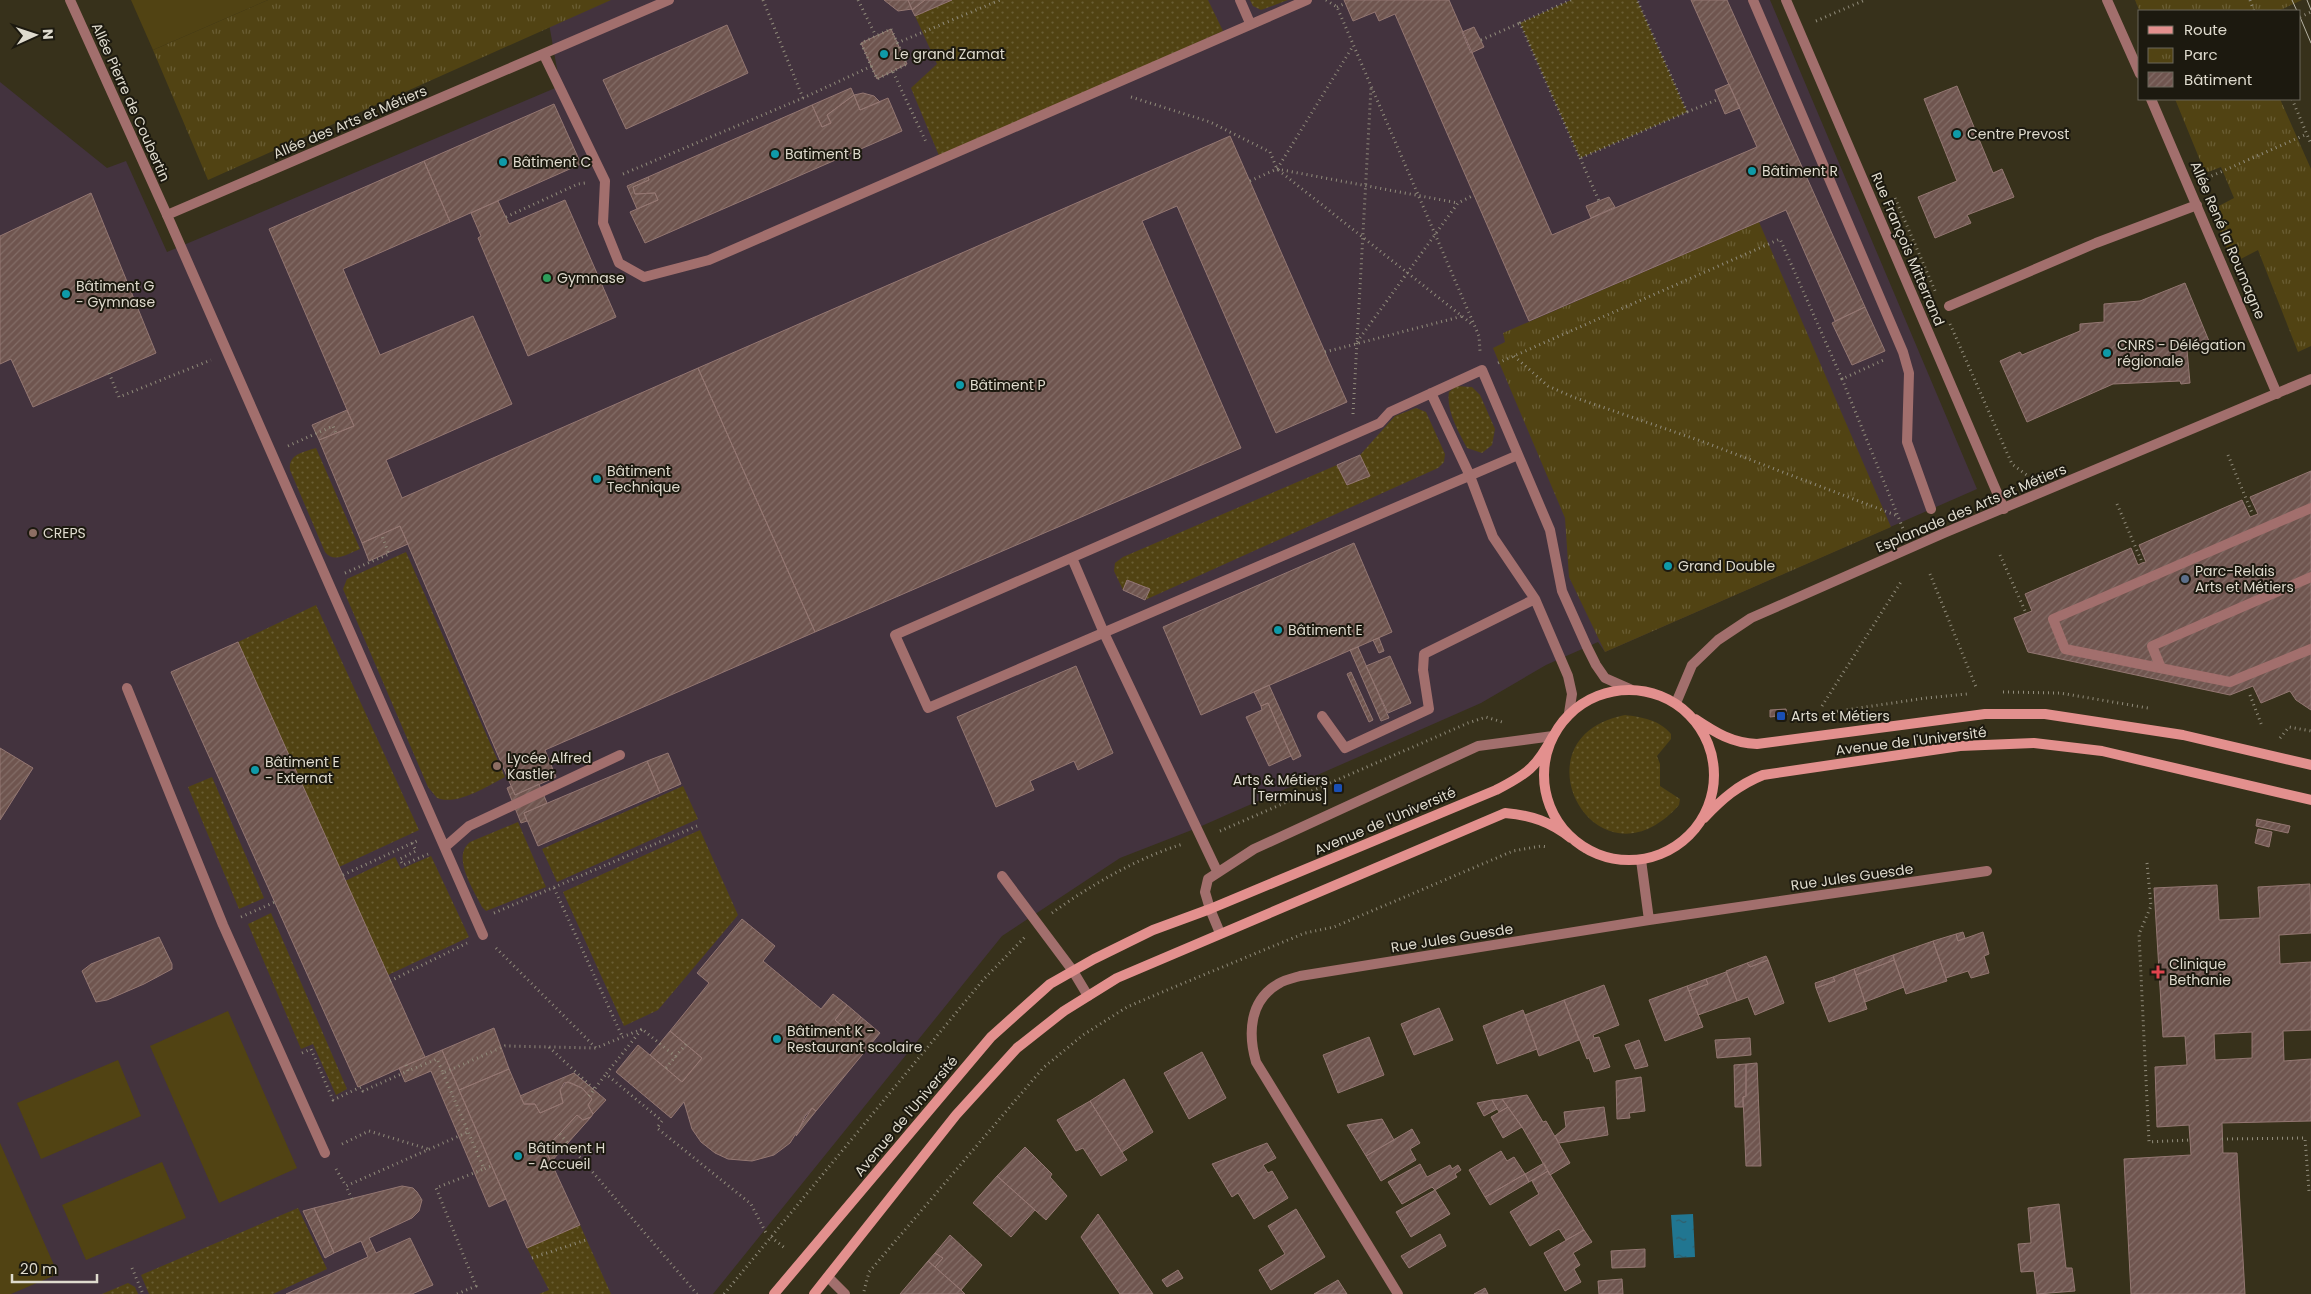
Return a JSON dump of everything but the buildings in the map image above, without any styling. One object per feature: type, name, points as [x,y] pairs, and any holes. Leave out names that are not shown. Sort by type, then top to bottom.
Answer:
[{"type":"street","name":"Allée Pierre de Coubertin","points":[[70,0],[167,215],[484,935]]},
{"type":"street","name":"Allée des Arts et Métiers","points":[[167,215],[669,0]]},
{"type":"street","points":[[1240,0],[1250,23]]},
{"type":"street","points":[[544,54],[605,181],[603,223],[619,263],[644,278],[709,260],[934,160],[1307,0]]},
{"type":"street","points":[[1753,0],[1903,352],[1909,373],[1907,442],[1931,509]]},
{"type":"street","name":"Rue François Mitterrand","points":[[1786,0],[2004,508]]},
{"type":"street","points":[[2107,0],[2138,70]]},
{"type":"street","name":"Allée René la Roumagne","points":[[2151,100],[2277,394]]},
{"type":"street","points":[[1948,311],[2096,244],[2197,205]]},
{"type":"street","points":[[814,1294],[956,1116],[1017,1048],[1064,1011],[1117,978],[1505,813],[1537,818],[1555,826],[1592,852],[1616,860],[1641,860],[1666,853],[1687,838],[1704,818],[1713,793],[1715,767],[1708,742],[1695,720],[1676,703],[1654,693],[1630,689],[1605,678],[1596,665],[1562,591],[1550,530],[1482,370],[1390,412],[1380,423],[895,635],[928,708],[1518,455]]},
{"type":"street","name":"Esplanade des Arts et Métiers","points":[[1676,703],[1692,665],[1718,640],[1750,618],[2004,508],[2311,379]]},
{"type":"street","points":[[1431,393],[1470,476],[1493,537],[1535,599],[1568,676],[1572,694],[1570,713]]},
{"type":"street","points":[[2311,508],[2053,619],[2065,649],[2230,682],[2311,649]]},
{"type":"street","points":[[1072,558],[1104,633],[1217,871]]},
{"type":"street","points":[[2161,668],[2152,646],[2311,577]]},
{"type":"street","points":[[1322,716],[1345,748],[1429,709],[1423,670],[1424,654],[1535,599]]},
{"type":"street","points":[[127,688],[223,925],[325,1152]]},
{"type":"street","points":[[1571,838],[1554,816],[1545,790],[1545,763],[1553,736],[1570,713],[1588,700],[1608,692],[1630,689]]},
{"type":"street","name":"Avenue de l'Université","points":[[1695,720],[1724,738],[1739,744],[1757,744],[1985,714],[2045,714],[2183,735],[2311,765]]},
{"type":"street","points":[[1220,933],[1205,892],[1208,879],[1217,871],[1254,849],[1478,746],[1553,736]]},
{"type":"street","name":"Avenue de l'Université","points":[[774,1294],[991,1037],[1050,984],[1153,930],[1210,909],[1496,790],[1524,775],[1540,760],[1553,736]]},
{"type":"street","name":"Avenue de l'Université","points":[[1704,818],[1729,793],[1744,783],[1763,775],[1960,746],[1997,744],[2034,743],[2102,751],[2311,800]]},
{"type":"street","points":[[444,847],[469,826],[620,755]]},
{"type":"street","points":[[1641,860],[1649,920]]},
{"type":"street","name":"Rue Jules Guesde","points":[[1398,1294],[1256,1062],[1251,1043],[1251,1022],[1262,999],[1278,984],[1300,976],[1649,920],[1988,871]]},
{"type":"street","points":[[1002,876],[1073,971],[1088,996]]},
{"type":"street","points":[[828,1277],[845,1294]]},
{"type":"path","points":[[763,0],[803,98]]},
{"type":"path","points":[[858,0],[876,36]]},
{"type":"path","points":[[897,43],[1000,0]]},
{"type":"path","points":[[1326,0],[1336,7],[1479,336],[1482,370],[1780,239],[1842,378],[1911,548]]},
{"type":"path","points":[[1481,40],[1571,0]]},
{"type":"path","points":[[1637,0],[1687,112]]},
{"type":"path","points":[[1816,21],[1865,0]]},
{"type":"path","points":[[1336,7],[1346,4]]},
{"type":"path","points":[[1814,14],[1820,30]]},
{"type":"path","points":[[1520,23],[1599,201]]},
{"type":"path","points":[[891,29],[907,64],[877,79],[862,43],[876,36],[891,29]]},
{"type":"path","points":[[1250,181],[1277,169],[1353,45]]},
{"type":"path","points":[[506,217],[578,184],[605,181],[803,98],[872,66]]},
{"type":"path","points":[[893,72],[934,160]]},
{"type":"path","points":[[1352,435],[1371,87]]},
{"type":"path","points":[[1101,88],[1210,122],[1270,152],[1277,169],[1474,325]]},
{"type":"path","points":[[1580,158],[1719,99]]},
{"type":"path","points":[[2292,100],[2311,144]]},
{"type":"path","points":[[2189,186],[2307,134]]},
{"type":"path","points":[[1277,169],[1458,203]]},
{"type":"path","points":[[1892,191],[1939,299]]},
{"type":"path","points":[[1357,342],[1458,203],[1474,195]]},
{"type":"path","points":[[1948,311],[2012,464],[2028,476],[2036,495]]},
{"type":"path","points":[[1325,352],[1357,342],[1463,316]]},
{"type":"path","points":[[1842,378],[1903,352]]},
{"type":"path","points":[[109,373],[119,397],[228,354]]},
{"type":"path","points":[[1514,356],[1548,386],[1573,397],[1701,441],[1898,516]]},
{"type":"path","points":[[271,454],[333,426],[336,433]]},
{"type":"path","points":[[2228,455],[2254,516]]},
{"type":"path","points":[[2117,504],[2142,563]]},
{"type":"path","points":[[327,580],[389,554],[381,534]]},
{"type":"path","points":[[2000,555],[2026,614]]},
{"type":"path","points":[[1930,574],[1976,687]]},
{"type":"path","points":[[1822,706],[1901,582]]},
{"type":"path","points":[[2247,688],[2262,726]]},
{"type":"path","points":[[2280,738],[2289,728],[2311,731]]},
{"type":"path","points":[[477,920],[697,826]]},
{"type":"path","points":[[343,875],[412,843],[416,851],[400,859],[403,866],[444,847]]},
{"type":"path","points":[[863,1294],[870,1272],[992,1126],[1044,1068],[1083,1035],[1127,1008],[1292,938],[1334,927],[1513,851],[1541,846],[1549,847]]},
{"type":"path","points":[[1575,850],[1592,852]]},
{"type":"path","points":[[2147,863],[2151,906],[2139,934],[2149,1142],[2190,1140]]},
{"type":"path","points":[[554,888],[622,1036]]},
{"type":"path","points":[[223,925],[274,902]]},
{"type":"path","points":[[390,981],[484,935],[596,1048]]},
{"type":"path","points":[[443,1073],[505,1046],[596,1048],[642,1028]]},
{"type":"path","points":[[642,1028],[676,1056]]},
{"type":"path","points":[[589,1096],[642,1028]]},
{"type":"path","points":[[666,1068],[686,1044]]},
{"type":"path","points":[[550,1047],[594,1089]]},
{"type":"path","points":[[284,1061],[311,1049],[333,1100],[361,1087],[363,1091],[437,1059],[484,1169]]},
{"type":"path","points":[[406,1065],[408,1071]]},
{"type":"path","points":[[606,1074],[662,1121],[657,1128],[751,1204],[766,1234]]},
{"type":"path","points":[[325,1152],[369,1132],[428,1150]]},
{"type":"path","points":[[352,1199],[346,1186],[468,1132]]},
{"type":"path","points":[[560,1134],[697,1294]]},
{"type":"path","points":[[2222,1139],[2306,1138],[2309,1191],[2311,1191]]},
{"type":"path","points":[[457,1294],[476,1286],[436,1188],[491,1166]]},
{"type":"path","points":[[771,1237],[784,1249]]},
{"type":"path","points":[[532,1258],[586,1240]]},
{"type":"path","points":[[132,1268],[143,1294]]},
{"type":"shaded area","points":[[587,0],[1770,0],[1977,489],[1605,652],[1598,642],[1546,665],[1481,703],[1197,828],[1120,858],[1002,936],[713,1294],[0,1294],[0,82],[107,168],[126,161],[167,252],[560,86],[548,18]]},
{"type":"green space","points":[[131,0],[268,0],[153,50]]},
{"type":"green space","points":[[268,0],[611,0],[208,180],[153,50]]},
{"type":"green space","points":[[952,0],[1208,0],[1223,31],[940,158],[911,88],[937,64],[915,16]]},
{"type":"green space","points":[[1250,0],[1288,0],[1261,10],[1253,6]]},
{"type":"green space","points":[[1571,0],[1637,0],[1687,112],[1580,158],[1520,23]]},
{"type":"green space","points":[[2135,0],[2302,0],[2280,10],[2139,10]]},
{"type":"green space","points":[[2175,100],[2280,100],[2311,169],[2311,346],[2298,352],[2258,250],[2233,263],[2214,217],[2217,207],[2234,198],[2221,167],[2208,172],[2204,170]]},
{"type":"green space","points":[[1759,222],[1891,527],[1605,652],[1569,577],[1565,518],[1493,348],[1505,342],[1503,333]]},
{"type":"green space","points":[[1456,386],[1472,387],[1480,395],[1495,429],[1492,445],[1482,453],[1467,448],[1454,420],[1449,406],[1449,392]]},
{"type":"green space","points":[[1416,408],[1426,412],[1445,454],[1444,462],[1438,468],[1145,600],[1150,589],[1128,580],[1123,590],[1114,571],[1115,563],[1123,557],[1337,465],[1347,485],[1369,476],[1360,455],[1395,416]]},
{"type":"green space","points":[[316,448],[360,549],[342,556],[333,557],[325,552],[290,470],[294,457],[302,452]]},
{"type":"green space","points":[[406,552],[505,777],[472,794],[454,799],[445,800],[437,798],[428,787],[343,589],[347,579]]},
{"type":"green space","points":[[316,605],[419,830],[339,867],[238,642]]},
{"type":"green space","points":[[1625,715],[1656,722],[1671,734],[1671,739],[1657,756],[1660,764],[1660,786],[1680,799],[1679,805],[1648,829],[1619,833],[1595,823],[1578,803],[1570,778],[1573,751],[1591,729]]},
{"type":"green space","points":[[212,777],[264,898],[239,909],[188,787]]},
{"type":"green space","points":[[683,786],[698,819],[557,882],[542,849]]},
{"type":"green space","points":[[518,822],[546,887],[486,911],[470,883],[463,865],[465,848],[470,842]]},
{"type":"green space","points":[[700,830],[738,915],[658,1010],[624,1026],[563,892]]},
{"type":"green space","points":[[431,856],[469,937],[388,975],[345,881],[395,857],[401,869]]},
{"type":"green space","points":[[271,913],[347,1089],[336,1095],[313,1044],[301,1049],[248,924]]},
{"type":"green space","points":[[228,1011],[297,1168],[219,1203],[150,1046]]},
{"type":"green space","points":[[118,1060],[141,1116],[41,1159],[17,1103]]},
{"type":"green space","points":[[0,1143],[58,1274],[11,1294],[0,1294]]},
{"type":"green space","points":[[162,1162],[186,1218],[86,1260],[62,1205]]},
{"type":"green space","points":[[298,1208],[327,1269],[273,1294],[149,1294],[141,1275]]},
{"type":"green space","points":[[580,1225],[611,1294],[539,1294],[549,1290],[527,1248]]},
{"type":"green space","points":[[128,1283],[135,1287],[138,1294],[102,1294]]},
{"type":"water","points":[[1693,1214],[1695,1257],[1674,1258],[1671,1215]]},
{"type":"tram line","points":[[2292,0],[2297,10]]},
{"type":"tram line","points":[[2307,0],[2311,10]]},
{"type":"tram line","points":[[2301,19],[2311,43]]},
{"type":"place","name":"Le grand Zamat","points":[[884,54]]},
{"type":"place","name":"Centre Prevost","points":[[1957,134]]},
{"type":"place","name":"Batiment B","points":[[775,154]]},
{"type":"place","name":"Bâtiment C","points":[[503,162]]},
{"type":"place","name":"Bâtiment R","points":[[1752,171]]},
{"type":"place","name":"Gymnase","points":[[547,278]]},
{"type":"place","name":"Bâtiment G - Gymnase","points":[[66,294]]},
{"type":"place","name":"CNRS - Délégation régionale","points":[[2107,353]]},
{"type":"place","name":"Bâtiment P","points":[[960,385]]},
{"type":"place","name":"Bâtiment Technique","points":[[597,479]]},
{"type":"place","name":"CREPS","points":[[33,533]]},
{"type":"place","name":"Grand Double","points":[[1668,566]]},
{"type":"place","name":"Parc-Relais Arts et Métiers","points":[[2185,579]]},
{"type":"place","name":"Bâtiment E","points":[[1278,630]]},
{"type":"place","name":"Arts et Métiers","points":[[1781,716]]},
{"type":"place","name":"Lycée Alfred Kastler","points":[[497,766]]},
{"type":"place","name":"Bâtiment E - Externat","points":[[255,770]]},
{"type":"place","name":"Arts & Métiers [Terminus]","points":[[1338,788]]},
{"type":"place","name":"Clinique Bethanie","points":[[2158,972]]},
{"type":"place","name":"Bâtiment K - Restaurant scolaire","points":[[777,1039]]},
{"type":"place","name":"Bâtiment H - Accueil","points":[[518,1156]]}]
